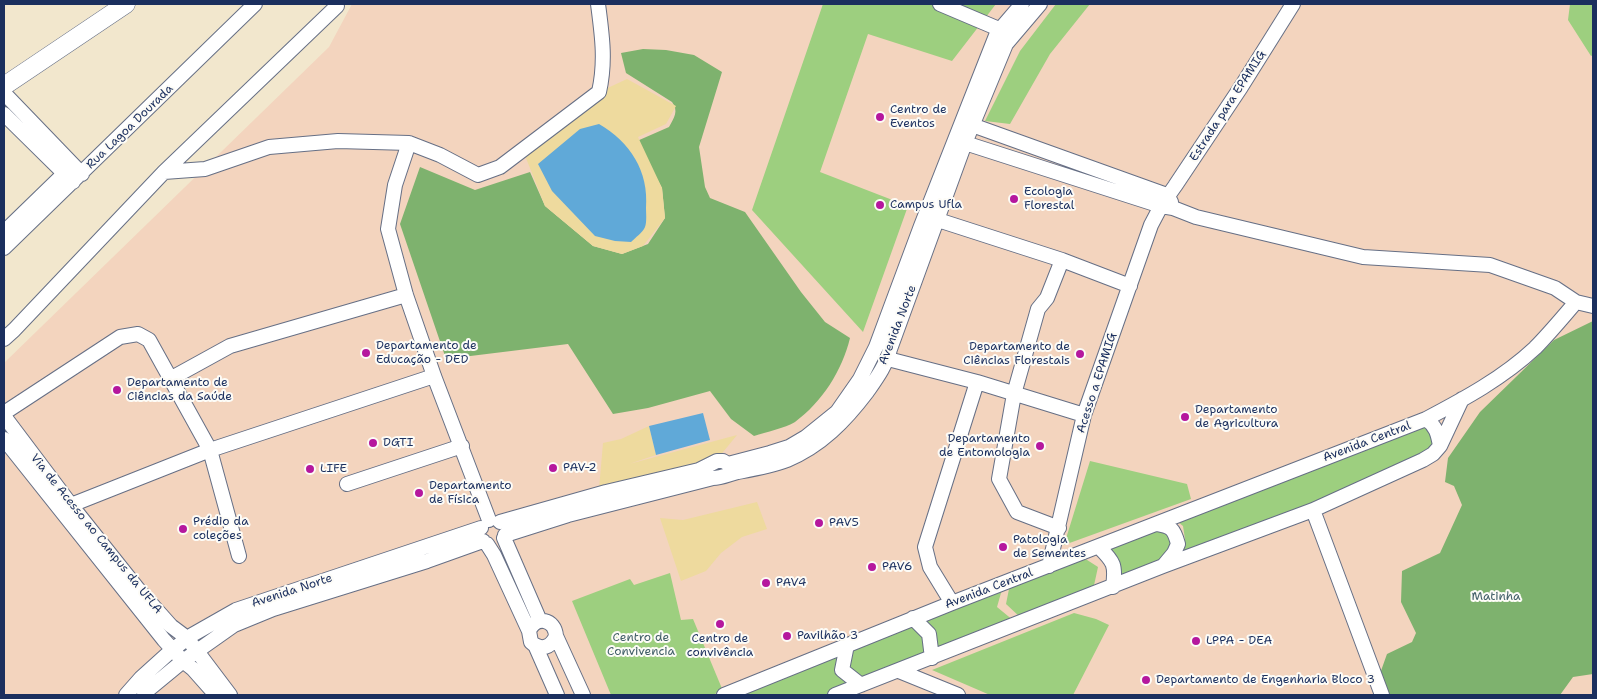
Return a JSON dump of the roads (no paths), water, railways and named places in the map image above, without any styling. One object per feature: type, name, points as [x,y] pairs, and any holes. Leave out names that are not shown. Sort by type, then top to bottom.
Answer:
[{"type":"main road","points":[[4,86],[126,4]]},
{"type":"street","name":"Rua Lagoa Dourada","points":[[4,232],[73,174],[255,4]]},
{"type":"street","points":[[164,172],[205,169],[269,147],[338,141],[409,142],[440,155],[478,175],[500,167],[599,92],[604,71],[603,42],[598,4]]},
{"type":"street","points":[[940,4],[1014,35]]},
{"type":"street","name":"Avenida Norte","points":[[882,356],[879,334],[997,33],[1022,4]]},
{"type":"street","name":"Avenida Norte","points":[[144,695],[183,661],[234,625],[272,609],[427,561],[493,533],[606,492],[699,470],[719,471],[789,447],[806,437],[837,412],[882,356],[938,220],[965,143],[1006,44],[1040,4]]},
{"type":"street","name":"Estrada para EPAMIG","points":[[1167,203],[1175,186],[1242,87],[1293,4]]},
{"type":"street","points":[[4,339],[164,172],[337,6]]},
{"type":"street","points":[[4,93],[13,116],[73,174]]},
{"type":"street","points":[[972,125],[1062,158],[1196,217],[1364,257],[1490,265],[1555,288],[1576,302],[1593,306]]},
{"type":"street","points":[[409,142],[396,185],[388,229],[406,295],[434,376],[462,446],[493,533],[540,621]]},
{"type":"street","points":[[965,143],[1167,203]]},
{"type":"street","points":[[1058,172],[1062,158]]},
{"type":"street","name":"Rua Lagoa Dourada","points":[[4,248],[73,174]]},
{"type":"street","name":"Acesso a EPAMIG","points":[[1049,566],[1084,415],[1151,225],[1167,203]]},
{"type":"street","points":[[938,220],[1062,260],[1130,286]]},
{"type":"street","points":[[1059,528],[1017,512],[998,479],[1014,394],[1038,308],[1047,298],[1062,260]]},
{"type":"street","points":[[170,379],[230,346],[406,295]]},
{"type":"street","points":[[1426,419],[1462,400],[1500,376],[1535,348],[1576,302]]},
{"type":"street","points":[[4,415],[120,337],[138,334],[149,340],[210,450],[239,556]]},
{"type":"street","points":[[882,356],[977,382],[1084,415]]},
{"type":"street","points":[[71,505],[210,450],[434,376]]},
{"type":"street","points":[[952,602],[930,567],[925,546],[977,382]]},
{"type":"street","points":[[834,695],[864,688],[899,671],[1163,566],[1313,510],[1423,460],[1433,454],[1440,446],[1462,400]]},
{"type":"street","name":"Via de Acesso ao Campus da UFLA","points":[[4,415],[71,505],[138,589],[171,626],[187,638],[230,695]]},
{"type":"street","name":"Avenida Central","points":[[724,695],[952,602],[1099,547],[1426,419],[1432,423],[1437,432],[1440,446]]},
{"type":"street","name":"Via de Acesso ao Campus da UFLA","points":[[4,439],[172,650],[193,669],[216,695]]},
{"type":"street","points":[[347,484],[462,446]]},
{"type":"street","points":[[1313,510],[1382,695]]},
{"type":"street","points":[[1157,524],[1170,527],[1176,534],[1178,544],[1174,553],[1163,566]]},
{"type":"street","points":[[493,533],[494,555],[557,695]]},
{"type":"street","name":"Avenida Norte","points":[[126,695],[141,678],[187,638],[236,610],[493,533]]},
{"type":"street","points":[[1099,547],[1113,561],[1115,571],[1113,587]]},
{"type":"street","points":[[913,618],[929,634],[932,658]]},
{"type":"street","points":[[529,631],[533,624],[540,621],[551,624],[554,627],[556,636],[583,695]]},
{"type":"street","points":[[534,645],[539,647],[548,646],[552,644],[556,636]]},
{"type":"street","points":[[847,645],[842,670],[864,688]]},
{"type":"street","points":[[899,671],[958,695]]},
{"type":"water","points":[[599,124],[620,140],[641,170],[646,195],[646,225],[643,231],[631,242],[615,241],[595,236],[552,191],[538,164],[580,129]]},
{"type":"water","points":[[703,413],[710,440],[656,455],[649,426]]},
{"type":"place","name":"Centro de Eventos","points":[[880,117]]},
{"type":"place","name":"Ecologia Florestal","points":[[1014,199]]},
{"type":"place","name":"Campus Ufla","points":[[880,205]]},
{"type":"place","name":"Departamento de Educação - DED","points":[[366,353]]},
{"type":"place","name":"Departamento de Ciências Florestais","points":[[1080,354]]},
{"type":"place","name":"Departamento de Ciências da Saúde","points":[[117,390]]},
{"type":"place","name":"Departamento de Agricultura","points":[[1185,417]]},
{"type":"place","name":"DGTI","points":[[373,443]]},
{"type":"place","name":"Departamento de Entomologia","points":[[1040,446]]},
{"type":"place","name":"PAV-2","points":[[553,468]]},
{"type":"place","name":"LIFE","points":[[310,469]]},
{"type":"place","name":"Departamento de Física","points":[[419,493]]},
{"type":"place","name":"PAV5","points":[[819,523]]},
{"type":"place","name":"Prédio da coleções","points":[[183,529]]},
{"type":"place","name":"Patologia de Sementes","points":[[1003,547]]},
{"type":"place","name":"PAV6","points":[[872,567]]},
{"type":"place","name":"PAV4","points":[[766,583]]},
{"type":"place","name":"Centro de convivência","points":[[720,624]]},
{"type":"place","name":"Pavilhão 3","points":[[787,636]]},
{"type":"place","name":"LPPA - DEA","points":[[1196,641]]},
{"type":"place","name":"Departamento de Engenharia Bloco 3","points":[[1146,680]]},
{"type":"park label","name":"Matinha","points":[[1496,597]]},
{"type":"park label","name":"Centro de Convivencia","points":[[641,645]]}]
